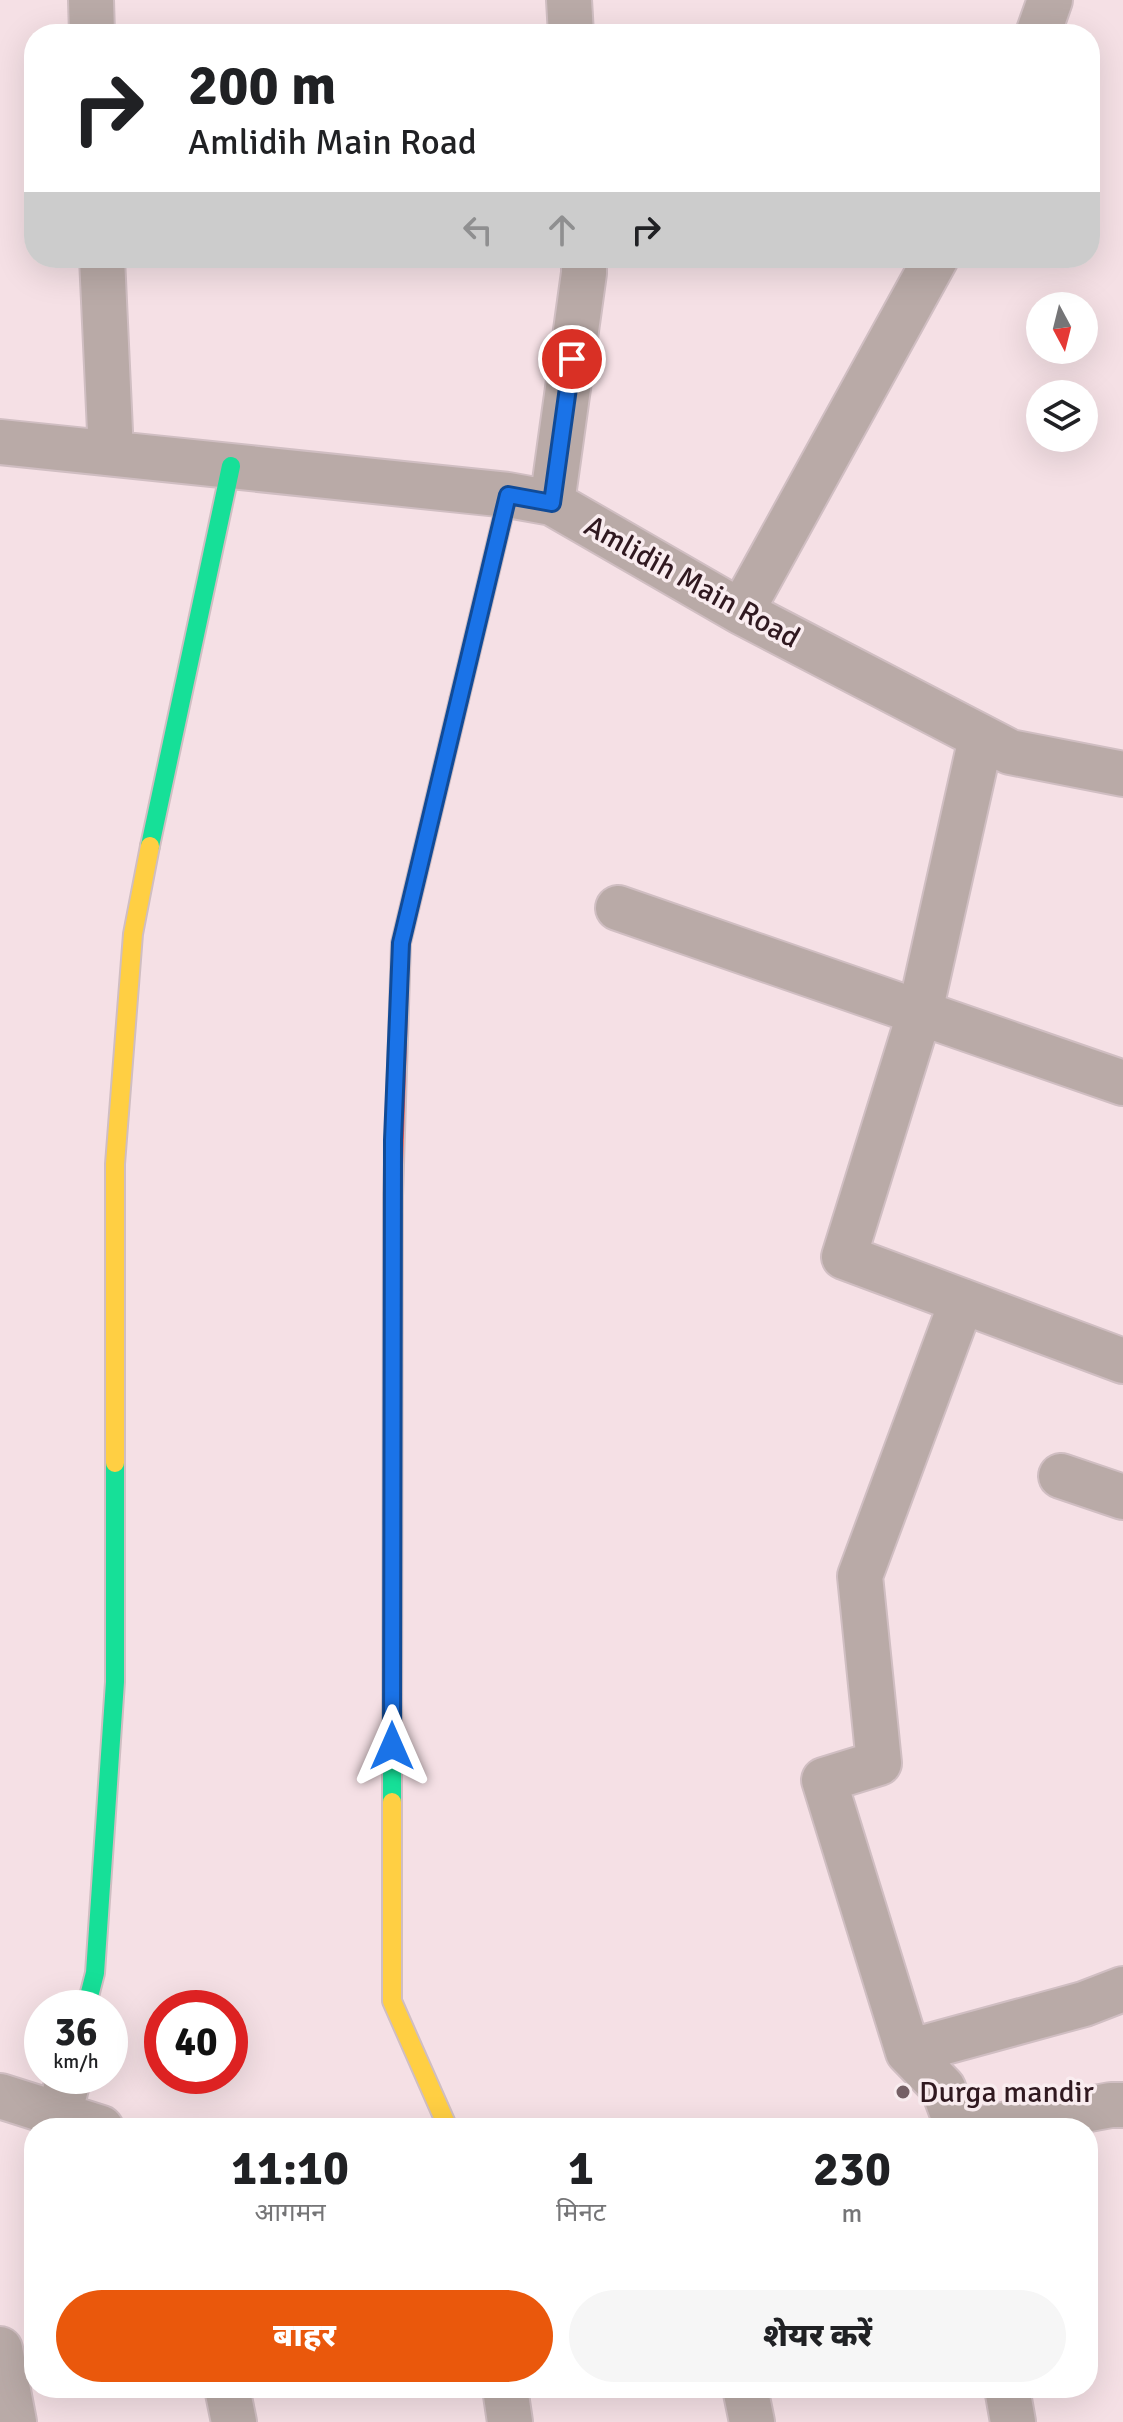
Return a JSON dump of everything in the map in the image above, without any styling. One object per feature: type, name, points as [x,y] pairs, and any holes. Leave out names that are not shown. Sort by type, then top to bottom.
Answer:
[{"type":"street","points":[[91,0],[92,24]]},
{"type":"street","points":[[569,0],[570,24]]},
{"type":"street","points":[[1042,24],[1050,0]]},
{"type":"street","points":[[102,268],[111,453]]},
{"type":"street","points":[[552,503],[583,268]]},
{"type":"street","points":[[741,612],[930,268]]},
{"type":"street","name":"Amlidih Main Road","points":[[0,442],[508,495],[552,503],[741,612],[1010,752],[1123,774]]},
{"type":"street","points":[[91,1990],[95,1973],[115,1682],[115,1164],[133,934],[180,697],[231,466]]},
{"type":"street","points":[[444,2118],[392,2001],[393,1140],[401,943],[508,495]]},
{"type":"street","points":[[981,738],[920,1012],[844,1257],[1123,1361]]},
{"type":"street","points":[[618,908],[1123,1083]]},
{"type":"street","points":[[954,2118],[943,2088],[908,2052],[824,1780],[879,1763],[860,1576],[962,1301]]},
{"type":"street","points":[[1061,1476],[1123,1497]]},
{"type":"street","points":[[908,2052],[1084,2004],[1123,1989]]},
{"type":"street","points":[[0,2096],[64,2095],[90,2118]]},
{"type":"street","points":[[1040,2118],[1123,2105]]},
{"type":"street","points":[[0,2349],[14,2422]]},
{"type":"street","points":[[229,2398],[234,2422]]},
{"type":"street","points":[[506,2398],[510,2422]]},
{"type":"street","points":[[747,2398],[752,2422]]},
{"type":"street","points":[[1009,2398],[1013,2422]]},
{"type":"traffic: fast","points":[[150,846],[231,466]]},
{"type":"traffic: fast","points":[[459,700],[508,495]]},
{"type":"traffic: fast","points":[[392,1802],[393,1196]]},
{"type":"traffic: fast","points":[[91,1990],[95,1973],[115,1682],[115,1463]]},
{"type":"traffic: slow","points":[[115,1463],[115,1164],[133,934],[150,846]]},
{"type":"traffic: slow","points":[[392,1802],[392,2001],[444,2118]]},
{"type":"traffic: jam","points":[[393,1196],[401,943],[459,700]]},
{"type":"place","name":"Durga mandir","points":[[903,2092]]},
{"type":"route","points":[[392,1746],[393,1140],[401,943],[508,495],[552,503],[572,359]]}]
